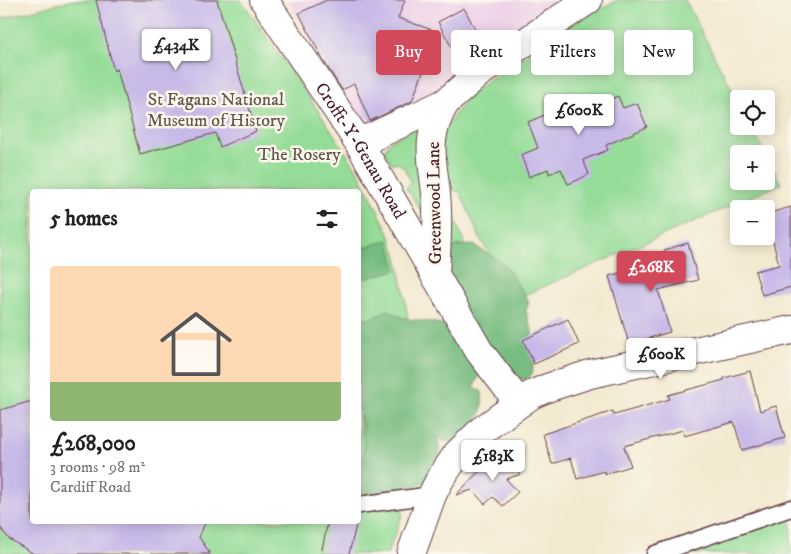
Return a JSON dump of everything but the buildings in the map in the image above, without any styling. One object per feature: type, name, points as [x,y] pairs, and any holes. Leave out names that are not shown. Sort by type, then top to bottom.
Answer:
[{"type":"street","name":"Crofft-Y-Genau Road","points":[[264,0],[359,143],[479,351],[519,403]]},
{"type":"street","name":"Greenwood Lane","points":[[359,143],[445,103],[479,73],[588,0]]},
{"type":"street","name":"Greenwood Lane","points":[[435,276],[437,211],[430,155],[432,136],[437,118],[445,103]]},
{"type":"street","points":[[411,554],[432,495],[457,454],[482,430],[519,403],[547,388],[577,378],[791,330]]},
{"type":"lane","points":[[361,505],[432,495]]},
{"type":"lane","points":[[655,554],[791,508]]},
{"type":"shaded area","points":[[288,0],[568,0],[521,35],[521,30],[451,30],[451,75],[466,75],[443,92],[370,124],[363,123],[357,119],[329,76]]},
{"type":"green space","name":"St Fagans National Museum of History","points":[[73,0],[241,0],[358,171],[387,229],[397,257],[418,390],[404,484],[402,515],[387,554],[0,554],[0,19]]},
{"type":"green space","points":[[617,0],[685,0],[732,90],[730,90],[730,135],[756,135],[760,145],[730,145],[730,190],[767,190],[744,200],[730,200],[730,206],[515,299],[480,238],[459,190],[457,192],[448,188],[440,147],[444,129],[470,94],[498,75],[521,75],[521,59],[531,52],[531,75],[614,75],[614,30],[563,30]]},
{"type":"green space","points":[[414,129],[422,135],[424,215],[406,188],[411,182],[403,166],[399,163],[391,163],[384,151],[390,141]]},
{"type":"green space","points":[[775,173],[781,184],[775,187]]},
{"type":"green space","points":[[452,216],[466,246],[457,246],[446,252],[450,217]]},
{"type":"green space","points":[[388,240],[396,270],[361,279],[361,248]]},
{"type":"green space","points":[[474,245],[505,265],[529,302],[526,311],[532,330],[532,374],[527,379],[518,379],[511,369],[482,370],[474,386],[482,392],[480,415],[473,426],[455,442],[445,441],[438,437],[440,455],[436,460],[437,471],[424,482],[409,487],[404,494],[387,497],[380,492],[363,494],[361,487],[361,467],[364,451],[361,419],[361,318],[374,317],[388,309],[401,317],[445,326],[454,333],[444,286],[446,252],[457,246]]},
{"type":"green space","points":[[791,513],[791,554],[669,554]]},
{"type":"park label","name":"The Rosery","points":[[299,154]]}]
